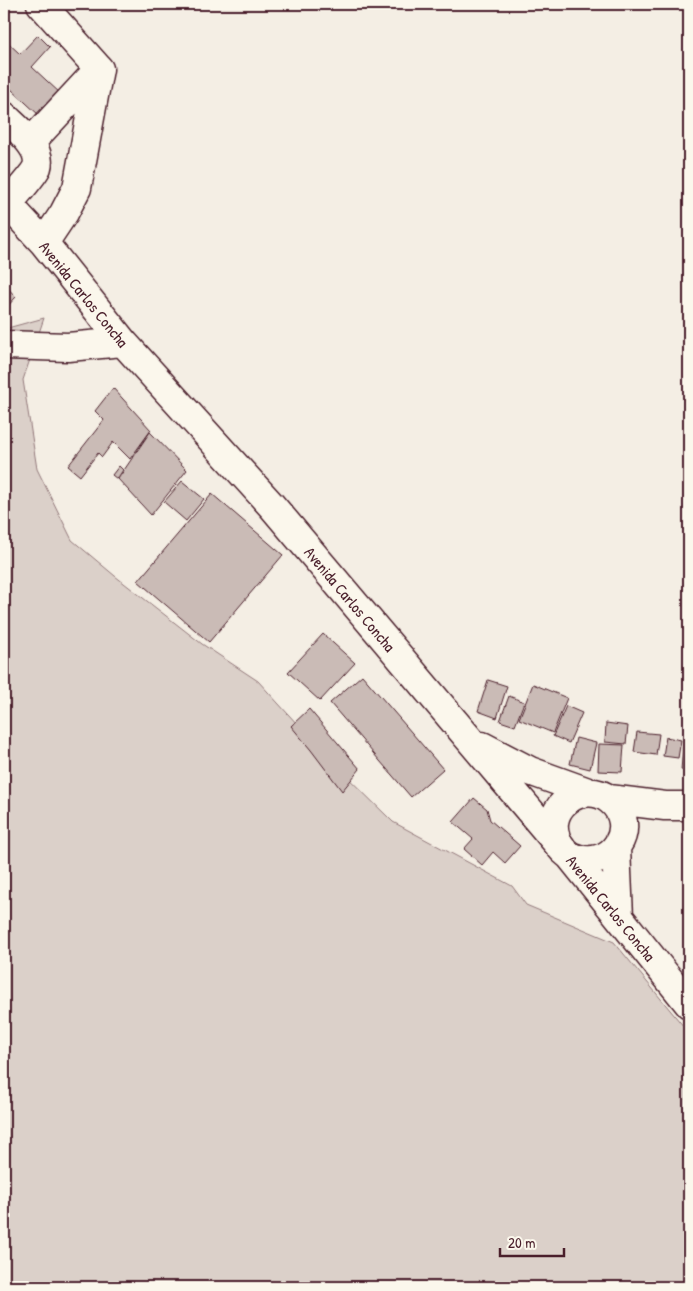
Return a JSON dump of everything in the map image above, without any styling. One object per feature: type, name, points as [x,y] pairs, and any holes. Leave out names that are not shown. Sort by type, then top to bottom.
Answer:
[{"type":"street","points":[[41,4],[99,68]]},
{"type":"street","points":[[31,142],[99,68]]},
{"type":"street","points":[[44,243],[64,213],[77,188],[99,68]]},
{"type":"street","points":[[4,116],[31,142],[37,158],[37,167],[6,202]]},
{"type":"street","name":"Avenida Carlos Concha","points":[[6,202],[44,243],[123,342],[272,506],[566,853],[689,1004]]},
{"type":"street","points":[[4,346],[68,347],[123,342]]},
{"type":"street","points":[[468,738],[530,771],[598,796],[616,805],[623,822],[618,844],[619,917]]},
{"type":"street","points":[[575,795],[677,806],[618,844],[609,855],[600,860],[590,862],[580,860],[566,853],[556,838],[554,825],[557,813],[564,802],[575,795]]},
{"type":"shaded area","points":[[44,318],[23,380],[37,469],[72,540],[202,644],[258,681],[328,758],[393,822],[512,886],[526,905],[614,942],[689,1033],[689,1287],[4,1287],[4,329]]},
{"type":"building","points":[[38,35],[50,47],[32,67],[61,94],[40,116],[11,89],[4,97],[4,39],[20,54]]},
{"type":"building","points":[[4,284],[16,297],[4,310]]},
{"type":"building","points":[[113,388],[151,430],[130,459],[113,442],[102,457],[98,453],[80,476],[68,466],[104,420],[95,411]]},
{"type":"building","points":[[150,432],[187,470],[151,515],[118,479]]},
{"type":"building","points":[[119,466],[123,470],[117,479],[112,475]]},
{"type":"building","points":[[182,481],[204,499],[186,521],[164,502]]},
{"type":"building","points":[[212,494],[283,555],[209,642],[138,581]]},
{"type":"building","points":[[323,634],[355,663],[320,701],[288,672]]},
{"type":"building","points":[[362,675],[443,769],[411,797],[330,703]]},
{"type":"building","points":[[488,680],[507,686],[497,718],[478,711]]},
{"type":"building","points":[[533,684],[567,698],[553,733],[519,719]]},
{"type":"building","points":[[509,696],[524,702],[515,726],[500,721]]},
{"type":"building","points":[[566,706],[582,713],[569,743],[553,736]]},
{"type":"building","points":[[309,709],[360,769],[342,791],[291,726]]},
{"type":"building","points":[[606,723],[628,726],[626,744],[605,742]]},
{"type":"building","points":[[637,732],[659,734],[656,755],[634,752]]},
{"type":"building","points":[[666,737],[681,740],[678,758],[663,756]]},
{"type":"building","points":[[576,738],[596,743],[590,769],[570,764]]},
{"type":"building","points":[[599,744],[624,745],[622,772],[598,771]]},
{"type":"building","points":[[683,747],[689,747],[689,771],[681,770]]},
{"type":"building","points":[[474,798],[487,809],[490,820],[520,846],[505,863],[493,852],[482,865],[464,849],[473,839],[453,822]]}]
